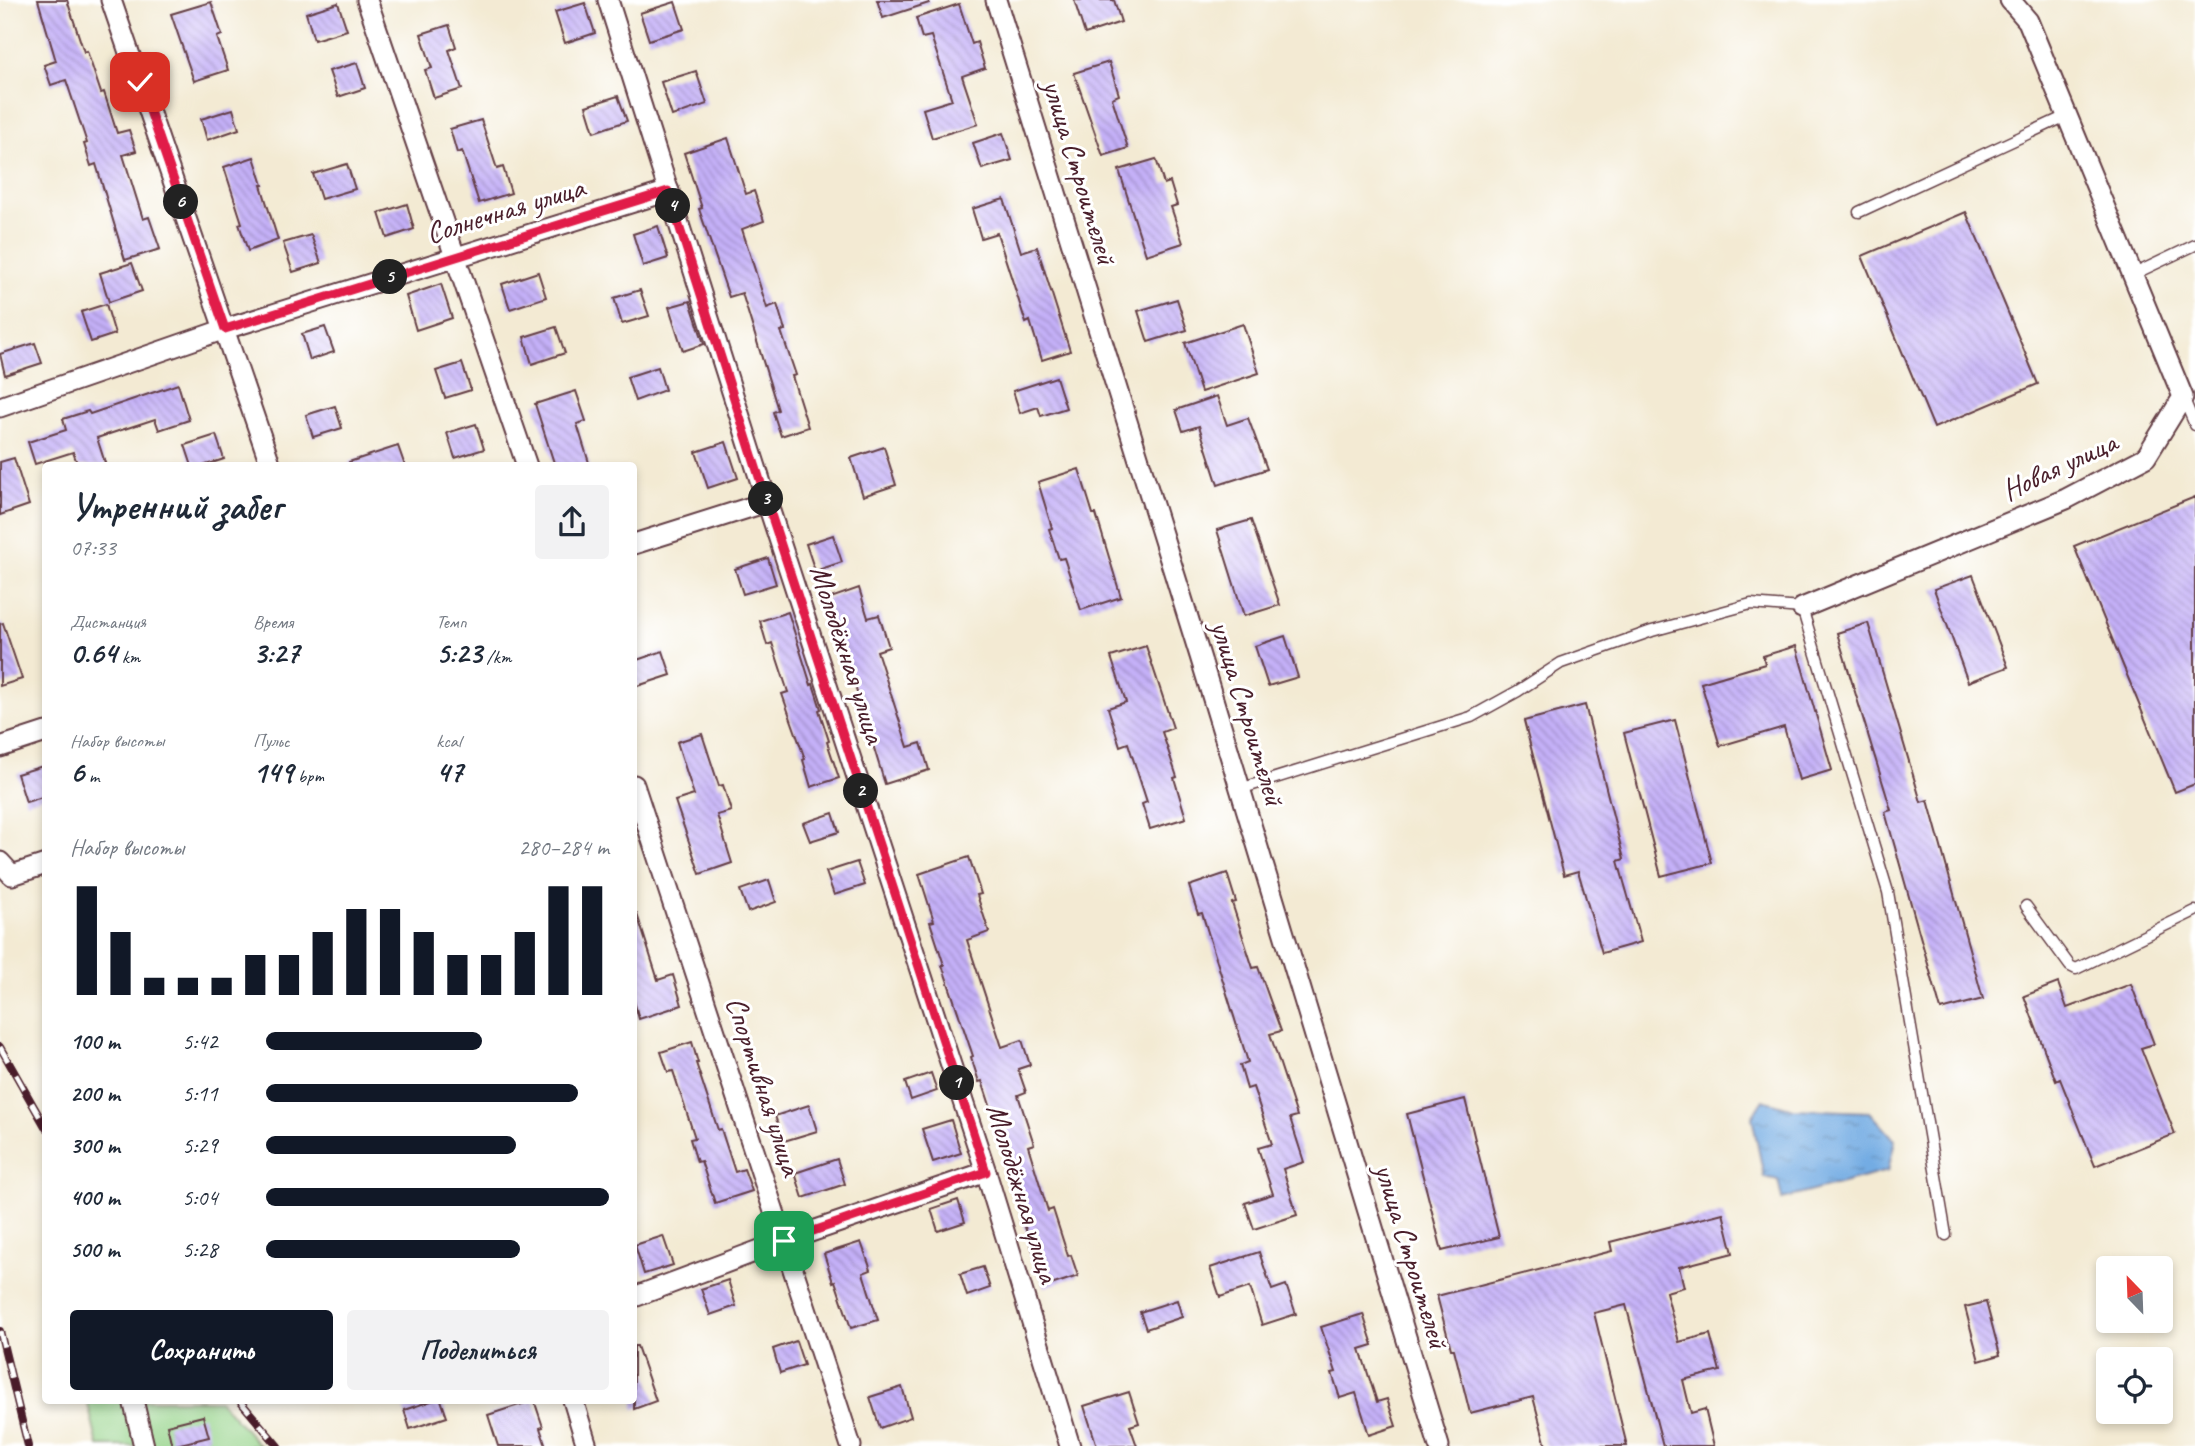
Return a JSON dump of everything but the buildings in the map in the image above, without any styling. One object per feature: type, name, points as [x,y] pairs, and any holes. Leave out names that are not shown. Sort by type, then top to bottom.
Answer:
[{"type":"street","points":[[111,0],[270,462]]},
{"type":"street","points":[[367,0],[526,462]]},
{"type":"street","name":"Молодёжная улица","points":[[608,0],[767,502],[986,1172],[1070,1446]]},
{"type":"street","name":"улица Строителей","points":[[996,0],[1240,789],[1438,1446]]},
{"type":"street","points":[[2010,0],[2028,21],[2183,397]]},
{"type":"street","name":"Солнечная улица","points":[[0,407],[225,329],[668,191]]},
{"type":"street","name":"Новая улица","points":[[1802,608],[2066,499],[2146,457],[2183,397]]},
{"type":"street","points":[[637,543],[767,502]]},
{"type":"street","points":[[0,747],[42,733]]},
{"type":"street","name":"Спортивная улица","points":[[637,794],[851,1446]]},
{"type":"street","points":[[0,862],[12,875],[42,865]]},
{"type":"street","points":[[637,1296],[784,1241],[986,1172]]},
{"type":"street","points":[[134,1404],[144,1446]]},
{"type":"street","points":[[574,1404],[587,1446]]},
{"type":"lane","points":[[1859,212],[2066,116]]},
{"type":"lane","points":[[2131,275],[2195,245]]},
{"type":"lane","points":[[2183,397],[2195,425]]},
{"type":"lane","points":[[1240,789],[1471,716],[1518,691],[1561,663],[1651,631],[1751,604],[1802,608],[1888,892],[1946,1235]]},
{"type":"lane","points":[[2026,906],[2070,966],[2076,968],[2195,911]]},
{"type":"green space","points":[[88,1404],[223,1404],[260,1446],[98,1446]]},
{"type":"water","points":[[1763,1100],[1793,1109],[1870,1112],[1895,1140],[1888,1171],[1782,1199],[1778,1180],[1764,1177],[1752,1117]]},
{"type":"railway","points":[[0,1047],[42,1121]]},
{"type":"railway","points":[[0,1331],[28,1446]]},
{"type":"railway","points":[[242,1404],[278,1446]]},
{"type":"route","points":[[140,82],[225,329],[668,191],[986,1172],[784,1241]]}]
